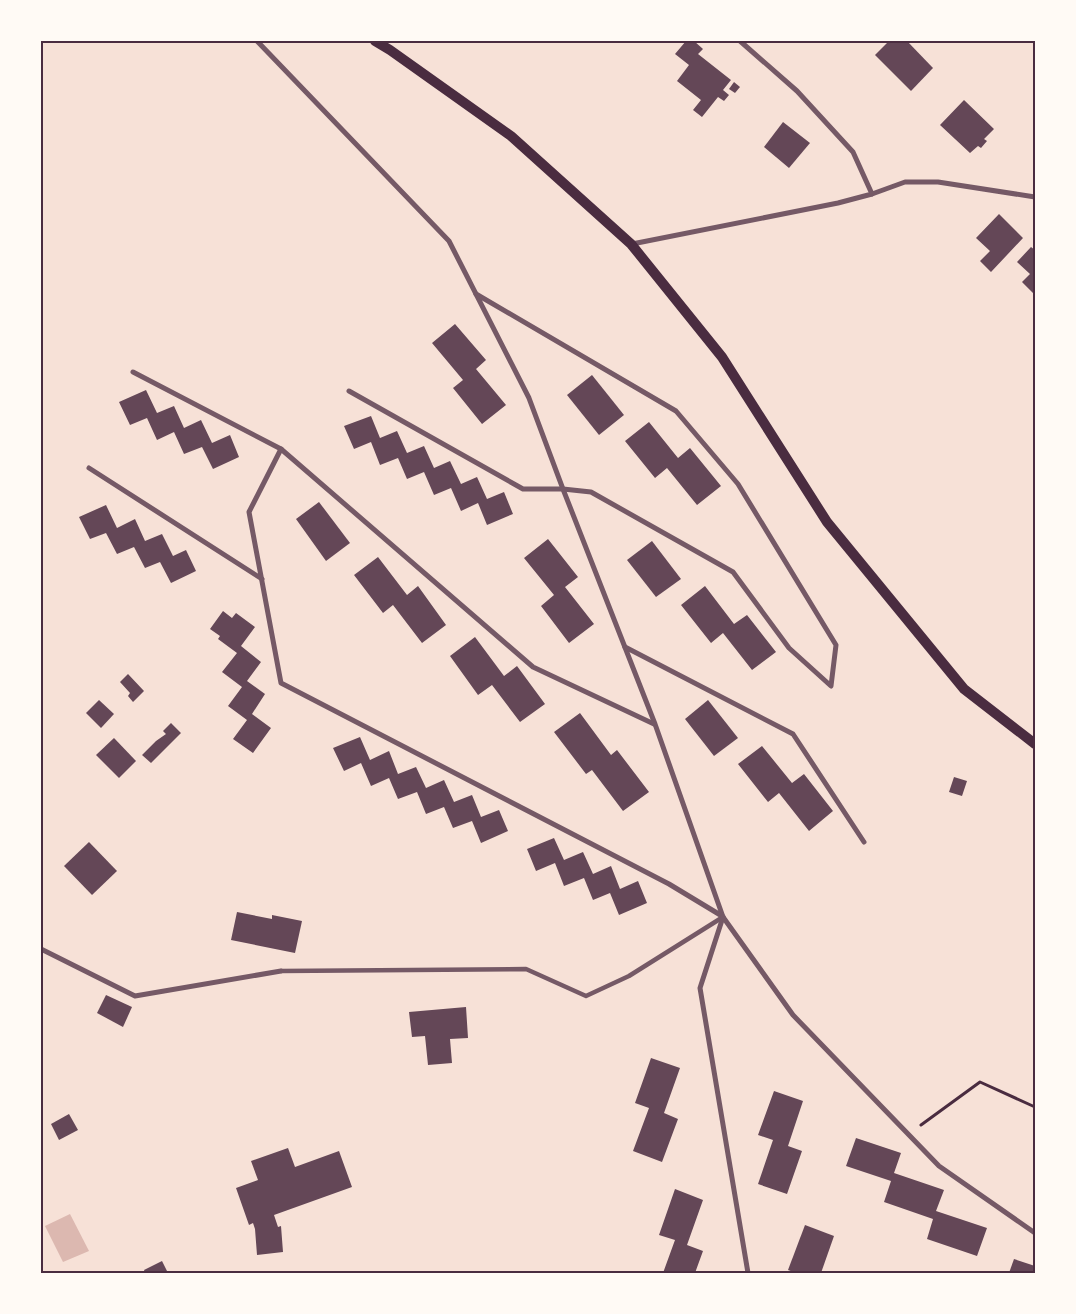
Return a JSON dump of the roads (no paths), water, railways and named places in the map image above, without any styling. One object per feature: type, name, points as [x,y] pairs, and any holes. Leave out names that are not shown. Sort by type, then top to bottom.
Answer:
[{"type":"main road","points":[[375,41],[511,136],[631,244],[722,357],[827,522],[964,688],[1035,744]]},
{"type":"street","points":[[257,41],[448,241],[529,398],[655,724],[723,916],[793,1015],[939,1166],[1035,1233]]},
{"type":"street","points":[[740,41],[797,91],[853,152],[872,194]]},
{"type":"street","points":[[631,244],[838,203],[872,194],[905,182],[938,182],[1035,197]]},
{"type":"street","points":[[349,391],[523,489],[563,489],[591,492],[733,572],[790,648],[831,686],[836,645],[738,484],[676,411],[475,293]]},
{"type":"street","points":[[133,372],[281,449],[533,668],[655,724]]},
{"type":"street","points":[[281,449],[249,512],[280,683],[669,884],[723,916]]},
{"type":"street","points":[[89,468],[262,579]]},
{"type":"street","points":[[625,647],[793,734],[864,842]]},
{"type":"street","points":[[41,949],[135,996],[281,971],[526,969],[586,996],[630,976],[723,916]]},
{"type":"street","points":[[723,916],[700,988],[748,1273]]}]
